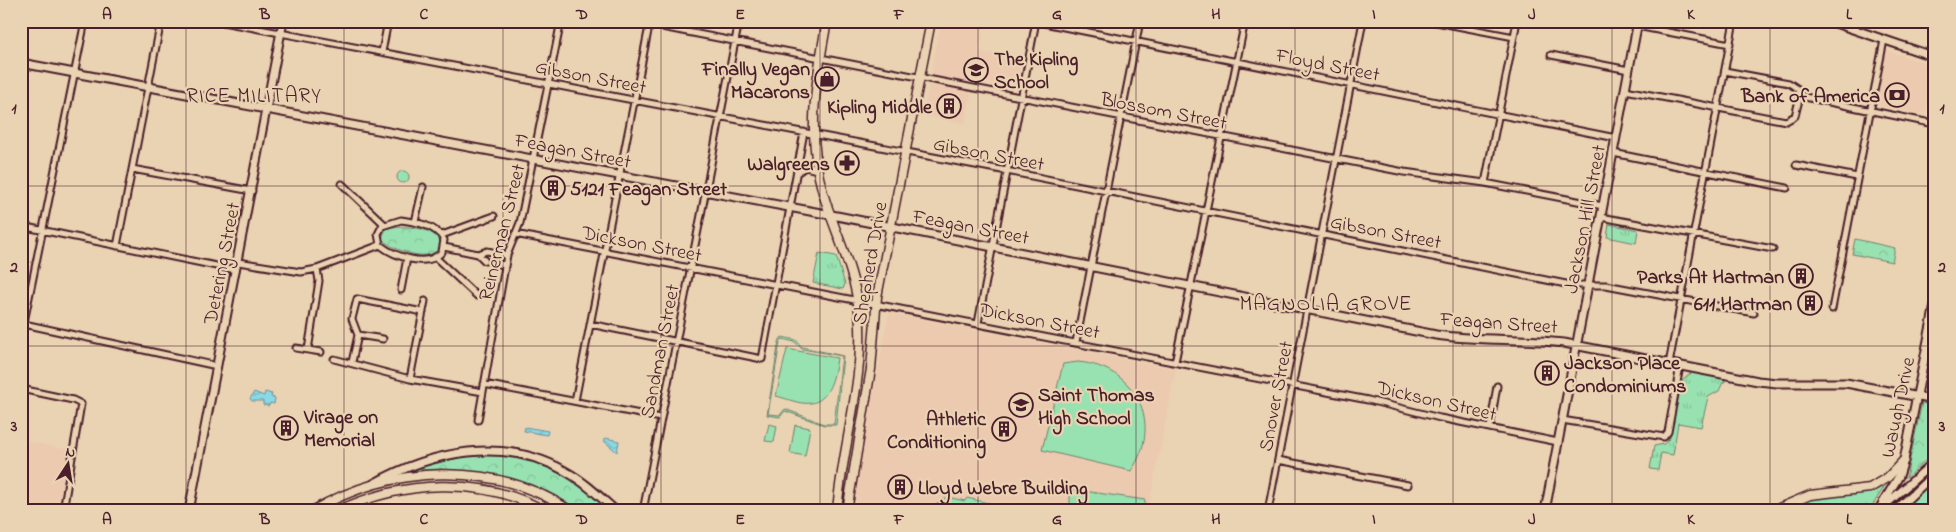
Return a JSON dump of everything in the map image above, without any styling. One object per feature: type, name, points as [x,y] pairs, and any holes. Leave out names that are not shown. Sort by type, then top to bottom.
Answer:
[{"type":"main road","name":"Shepherd Drive","points":[[827,21],[815,84],[813,134],[817,170],[830,215],[851,273],[857,299],[860,338],[858,366],[845,443],[837,511]]},
{"type":"main road","name":"Shepherd Drive","points":[[848,511],[855,453],[870,370],[876,303],[931,21]]},
{"type":"main road","points":[[845,443],[855,453]]},
{"type":"main road","points":[[1772,511],[1810,495],[1870,488],[1888,477],[1904,460]]},
{"type":"main road","points":[[312,511],[330,500],[372,484],[419,474],[468,475],[518,486],[570,511]]},
{"type":"main road","points":[[337,511],[356,502],[398,490],[444,486],[492,491],[545,511]]},
{"type":"main road","points":[[832,511],[838,499]]},
{"type":"street","points":[[21,337],[85,21]]},
{"type":"street","points":[[117,246],[161,21]]},
{"type":"street","name":"Gibson Street","points":[[216,21],[1207,210],[1571,285],[1606,285],[1754,313]]},
{"type":"street","name":"Detering Street","points":[[189,511],[252,191],[283,21]]},
{"type":"street","points":[[382,52],[388,21]]},
{"type":"street","name":"Reinerman Street","points":[[478,420],[507,255],[520,223],[561,21]]},
{"type":"street","name":"Blossom Street","points":[[631,21],[650,23],[735,42],[1431,177],[1485,183],[1603,206]]},
{"type":"street","name":"Sandman Street","points":[[643,511],[739,21]]},
{"type":"street","points":[[978,323],[1035,21]]},
{"type":"street","name":"Floyd Street","points":[[1035,21],[1616,138]]},
{"type":"street","points":[[1076,342],[1140,21]]},
{"type":"street","points":[[1175,362],[1245,21]]},
{"type":"street","name":"Snover Street","points":[[1268,511],[1338,159],[1363,21]]},
{"type":"street","points":[[1431,21],[1514,37]]},
{"type":"street","points":[[1485,183],[1517,21]]},
{"type":"street","points":[[1669,364],[1734,21]]},
{"type":"street","points":[[1829,21],[1935,57]]},
{"type":"street","points":[[575,401],[650,23]]},
{"type":"street","points":[[1638,24],[1730,44]]},
{"type":"street","name":"Jackson Hill Street","points":[[1545,511],[1638,24]]},
{"type":"street","points":[[1832,309],[1884,40]]},
{"type":"street","points":[[1551,54],[1629,70]]},
{"type":"street","name":"Feagan Street","points":[[21,64],[148,89],[534,158],[1448,336],[1491,340],[1534,340],[1577,345],[1777,383],[1846,383],[1935,400]]},
{"type":"street","points":[[1625,90],[1786,121],[1795,116],[1800,96],[1798,89],[1789,83],[1724,71]]},
{"type":"street","points":[[1800,96],[1935,124]]},
{"type":"street","points":[[590,324],[762,359],[804,132]]},
{"type":"street","points":[[1613,153],[1787,188]]},
{"type":"street","points":[[1796,165],[1857,177]]},
{"type":"street","points":[[798,172],[805,167],[817,170]]},
{"type":"street","points":[[132,169],[252,191]]},
{"type":"street","points":[[342,184],[384,224]]},
{"type":"street","points":[[415,222],[423,187]]},
{"type":"street","points":[[442,235],[494,216]]},
{"type":"street","points":[[1601,217],[1773,249]]},
{"type":"street","points":[[238,262],[291,272],[317,268],[380,245],[407,258],[419,259],[435,256],[444,247],[444,240],[442,235],[430,227],[401,220],[384,224],[378,234],[380,245]]},
{"type":"street","points":[[21,226],[236,270]]},
{"type":"street","name":"Dickson Street","points":[[515,234],[857,299],[1368,400],[1558,442]]},
{"type":"street","points":[[444,247],[478,254],[488,251],[507,255]]},
{"type":"street","points":[[478,254],[485,261]]},
{"type":"street","points":[[435,256],[477,296]]},
{"type":"street","points":[[401,290],[407,258]]},
{"type":"street","points":[[493,262],[505,265]]},
{"type":"street","points":[[308,350],[319,281],[317,268]]},
{"type":"street","points":[[352,362],[358,335],[352,319],[356,299],[423,312]]},
{"type":"street","points":[[410,379],[425,301]]},
{"type":"street","name":"Waugh Drive","points":[[1879,511],[1899,476],[1904,460],[1935,305]]},
{"type":"street","points":[[24,324],[217,366]]},
{"type":"street","points":[[358,335],[383,339]]},
{"type":"street","points":[[296,348],[321,352]]},
{"type":"street","points":[[334,359],[352,362],[410,379],[483,392]]},
{"type":"street","points":[[1562,420],[1664,437],[1668,432],[1680,366]]},
{"type":"street","points":[[484,384],[661,418]]},
{"type":"street","points":[[1490,428],[1497,386]]},
{"type":"street","points":[[21,389],[73,400],[81,404],[62,511]]},
{"type":"street","points":[[372,484],[396,471],[446,456],[469,451],[497,450],[532,457],[558,467],[579,479],[616,511]]},
{"type":"street","points":[[1278,460],[1408,486]]},
{"type":"street","points":[[1879,511],[1935,461]]},
{"type":"street","points":[[1895,511],[1935,473]]},
{"type":"shaded area","name":"The Kipling School","points":[[941,21],[986,21],[979,51],[1022,59],[1016,88],[974,80],[965,124],[923,115]]},
{"type":"shaded area","points":[[1886,50],[1933,66],[1926,115],[1876,105]]},
{"type":"shaded area","name":"Saint Thomas High School","points":[[889,313],[1176,369],[1148,511],[856,511],[857,476]]},
{"type":"shaded area","points":[[1935,333],[1935,395],[1927,394],[1924,390]]},
{"type":"shaded area","points":[[21,440],[69,450],[57,511],[21,511]]},
{"type":"green space","points":[[401,171],[405,171],[409,177],[405,183],[401,183],[397,179],[397,175]]},
{"type":"green space","points":[[1609,224],[1638,230],[1636,243],[1607,237]]},
{"type":"green space","points":[[391,227],[411,227],[430,232],[440,240],[438,248],[432,253],[415,255],[396,248],[382,239],[385,230]]},
{"type":"green space","points":[[1855,239],[1895,248],[1892,262],[1852,254]]},
{"type":"green space","points":[[819,253],[836,256],[845,284],[843,289],[813,283]]},
{"type":"green space","points":[[782,337],[796,340],[802,347],[843,356],[836,425],[824,425],[785,411],[780,417],[767,415],[779,341]],"holes":[[[782,339],[795,342],[802,349],[842,356],[834,424],[824,424],[785,409],[780,415],[768,414],[780,342]]]},
{"type":"green space","points":[[787,349],[837,358],[835,371],[827,392],[817,401],[802,403],[776,396]]},
{"type":"green space","points":[[1078,362],[1098,366],[1115,374],[1129,386],[1139,400],[1144,417],[1145,434],[1141,453],[1131,471],[1042,450],[1063,364]]},
{"type":"green space","points":[[1692,372],[1724,379],[1725,382],[1723,382],[1719,391],[1708,397],[1701,427],[1678,423],[1673,455],[1661,453],[1658,470],[1650,469],[1654,446],[1664,444],[1670,438],[1682,381]]},
{"type":"green space","points":[[1922,402],[1935,405],[1935,452],[1906,478]]},
{"type":"green space","points":[[769,424],[777,426],[774,442],[765,441]]},
{"type":"green space","points":[[795,425],[810,428],[805,456],[790,453]]},
{"type":"green space","points":[[494,453],[538,462],[569,475],[613,511],[578,511],[546,493],[492,474],[440,469],[405,471],[475,454]]},
{"type":"green space","points":[[1935,479],[1935,511],[1902,511],[1904,508]]},
{"type":"green space","points":[[1886,484],[1869,511],[1778,511],[1809,498],[1875,489]]},
{"type":"green space","points":[[1070,489],[1145,500],[1145,511],[1070,511]]},
{"type":"green space","points":[[947,497],[965,501],[967,498],[1022,511],[932,511],[933,506]]},
{"type":"water","points":[[254,392],[264,396],[265,392],[272,394],[271,397],[275,398],[274,404],[270,403],[269,406],[263,405],[263,401],[252,401],[250,399]]},
{"type":"water","points":[[525,427],[548,431],[547,435],[524,431]]},
{"type":"water","points":[[606,438],[619,441],[617,452],[604,441]]},
{"type":"place","name":"The Kipling School","points":[[976,70]]},
{"type":"place","name":"Finally Vegan Macarons","points":[[827,79]]},
{"type":"place","name":"Bank of America","points":[[1897,95]]},
{"type":"place","name":"Kipling Middle","points":[[949,106]]},
{"type":"place","name":"Walgreens","points":[[847,163]]},
{"type":"place","name":"5121 Feagan Street","points":[[553,188]]},
{"type":"place","name":"Parks At Hartman","points":[[1801,276]]},
{"type":"place","name":"611 Hartman","points":[[1810,303]]},
{"type":"place","name":"Jackson Place Condominiums","points":[[1547,373]]},
{"type":"place","name":"Saint Thomas High School","points":[[1021,405]]},
{"type":"place","name":"Virage on Memorial","points":[[286,428]]},
{"type":"place","name":"Athletic Conditioning","points":[[1004,429]]},
{"type":"place","name":"Lloyd Webre Building","points":[[900,487]]},
{"type":"district","name":"RICE MILITARY","points":[[254,95]]},
{"type":"district","name":"MAGNOLIA GROVE","points":[[1326,303]]}]
